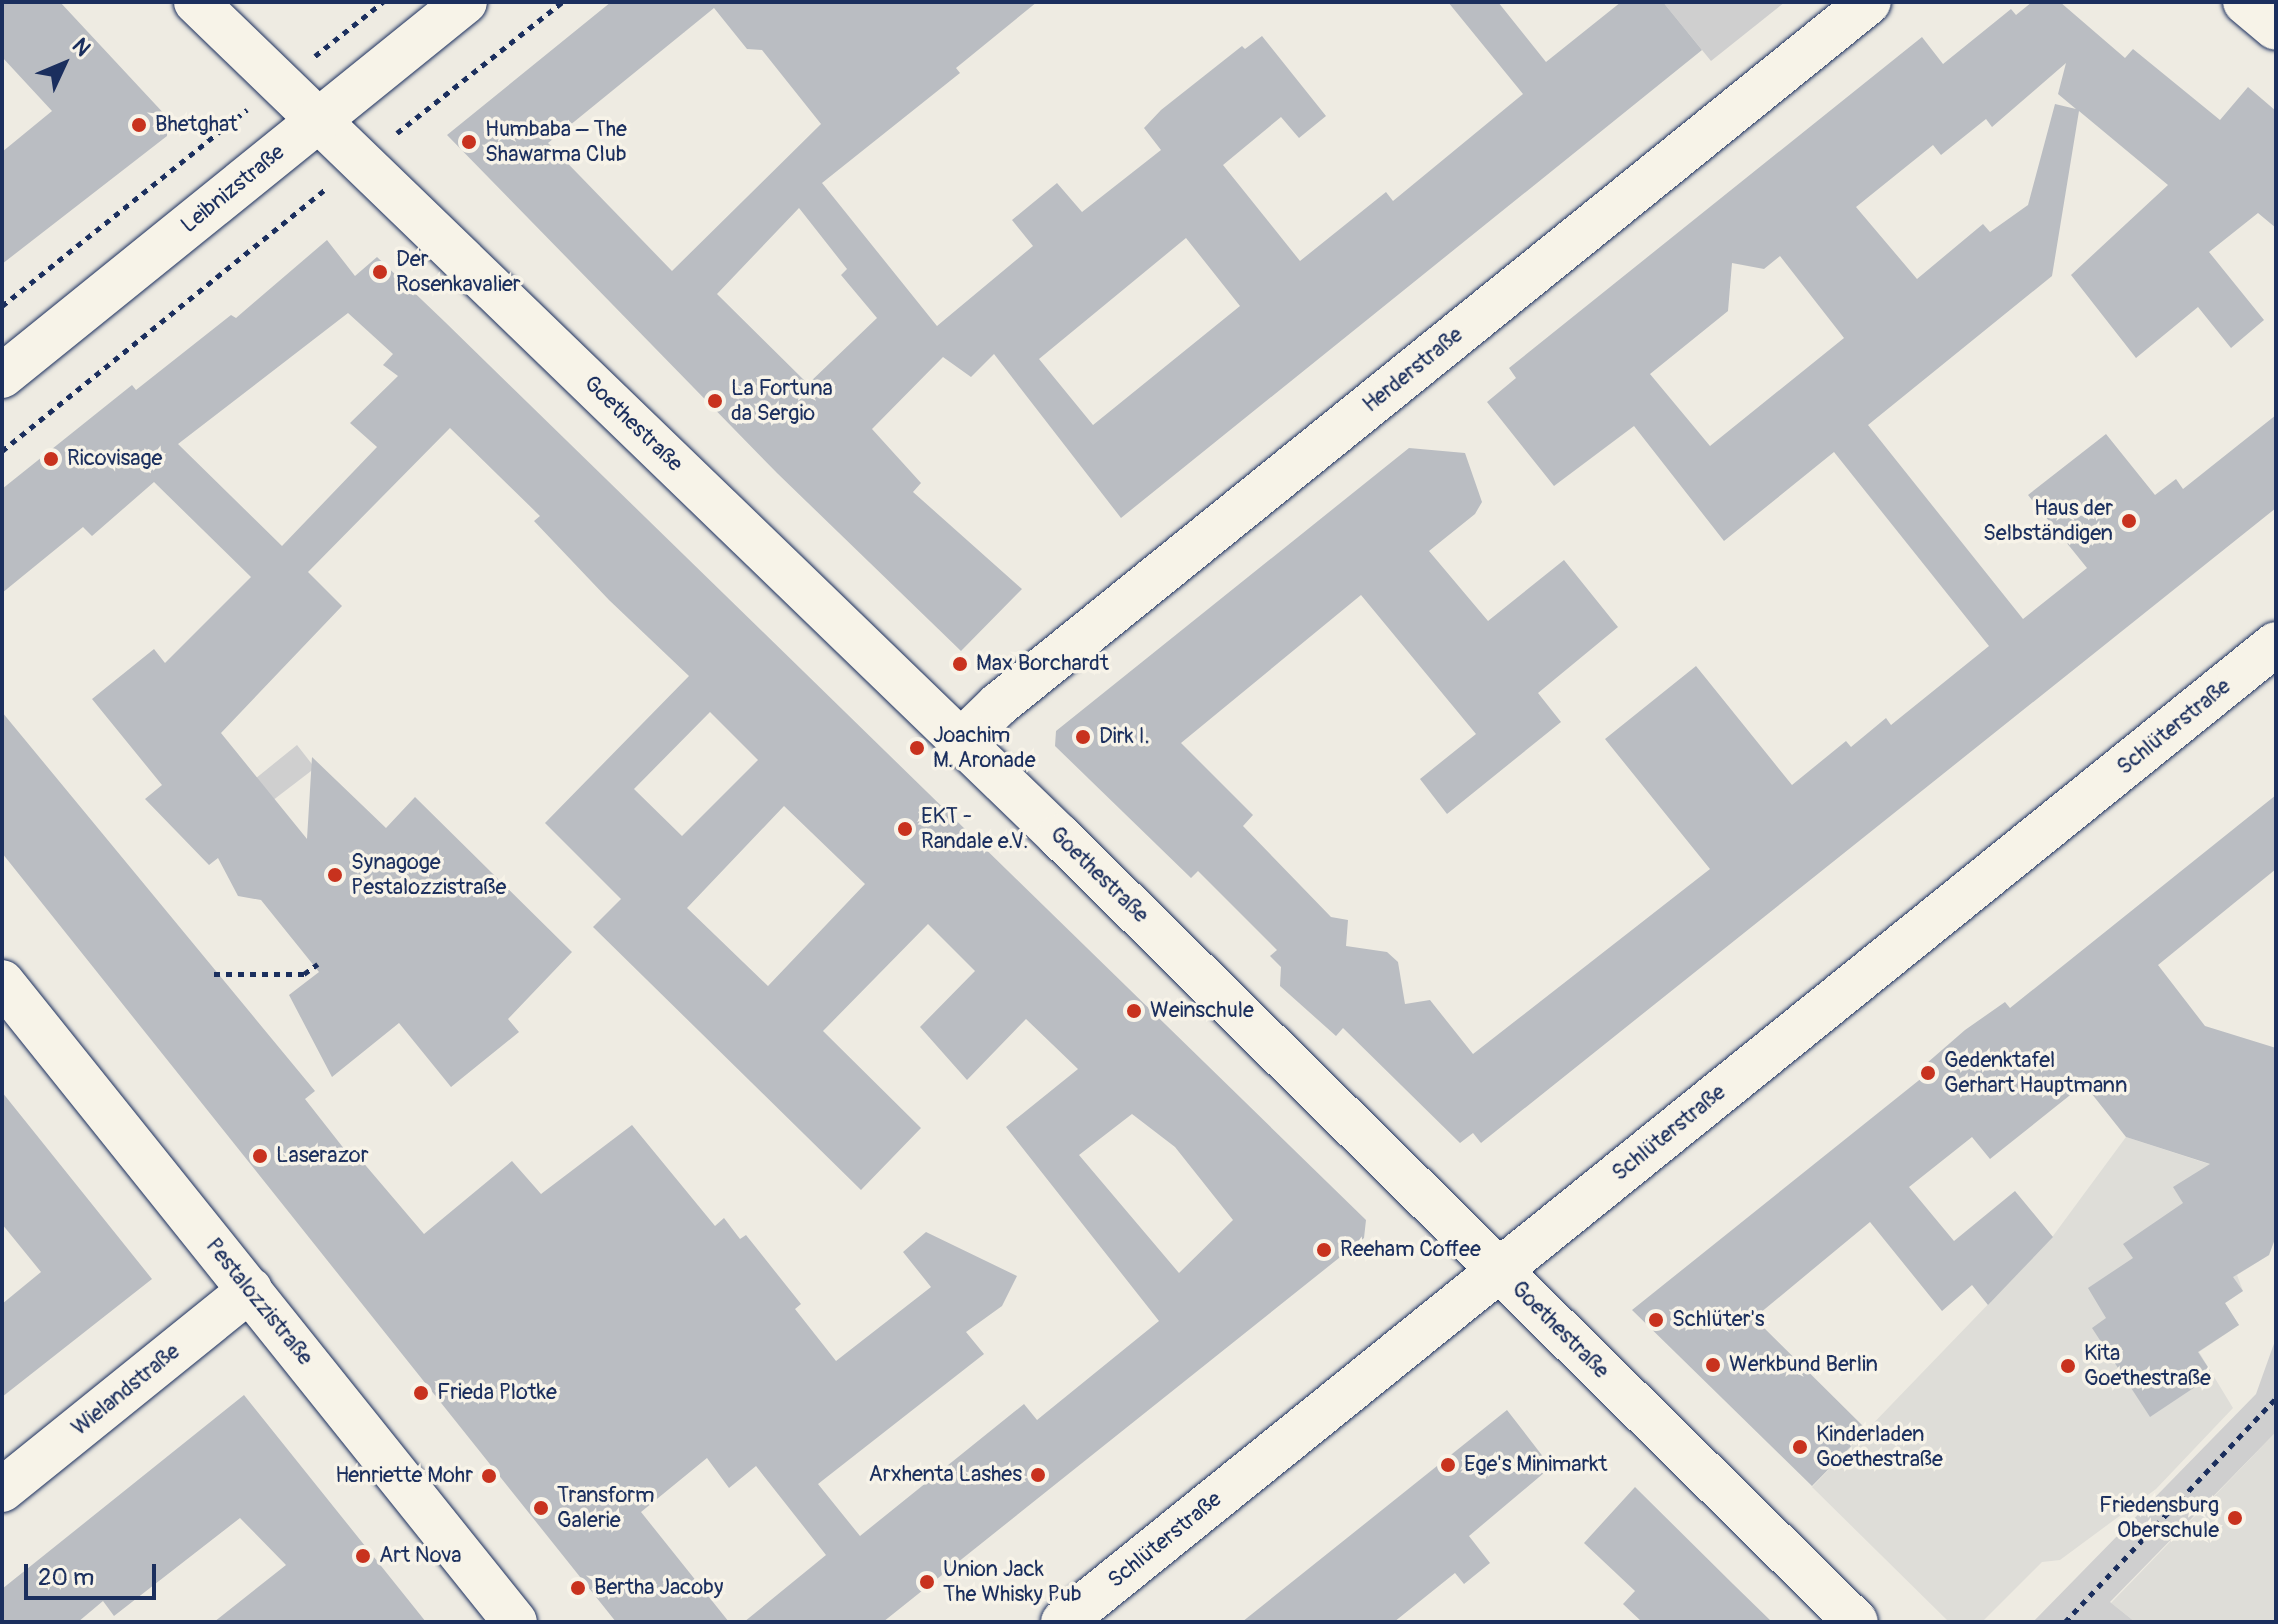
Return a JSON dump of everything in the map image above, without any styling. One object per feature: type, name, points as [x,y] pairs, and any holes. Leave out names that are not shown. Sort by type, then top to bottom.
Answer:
[{"type":"street","name":"Goethestraße","points":[[196,2],[961,741],[1856,1622]]},
{"type":"street","name":"Leibnizstraße","points":[[2,376],[465,2]]},
{"type":"street","name":"Herderstraße","points":[[961,741],[998,705],[1869,2]]},
{"type":"street","points":[[2245,2],[2276,28]]},
{"type":"street","name":"Schlüterstraße","points":[[1063,1622],[2276,644]]},
{"type":"street","name":"Pestalozzistraße","points":[[2,982],[515,1622]]},
{"type":"street","name":"Wielandstraße","points":[[2,1490],[250,1290]]},
{"type":"path","points":[[333,42],[383,2]]},
{"type":"path","points":[[431,106],[562,2]]},
{"type":"path","points":[[2,306],[182,161]]},
{"type":"path","points":[[2,451],[311,201]]},
{"type":"path","points":[[214,974],[304,974],[318,964]]},
{"type":"path","points":[[2065,1622],[2276,1398]]},
{"type":"shaded area","points":[[1663,2],[1785,2],[1711,61]]},
{"type":"shaded area","points":[[297,745],[315,768],[204,853],[188,833]]},
{"type":"shaded area","name":"Kita Goethestraße","points":[[2126,1137],[2276,1186],[2276,1236],[2269,1255],[2237,1275],[2243,1291],[2225,1303],[2239,1325],[2199,1352],[2233,1408],[2156,1489],[2060,1560],[2042,1562],[1982,1622],[1949,1622],[1812,1487],[2050,1240]]},
{"type":"shaded area","points":[[2276,1338],[2276,1432],[2110,1602],[2135,1622],[2033,1622],[2256,1394]]},
{"type":"shaded area","name":"Friedensburg Oberschule","points":[[2276,1432],[2276,1622],[2135,1622],[2111,1603]]},
{"type":"building","points":[[2,2],[60,2],[168,118],[167,136],[2,264],[2,152],[52,111],[2,57]]},
{"type":"building","points":[[611,2],[1037,2],[956,68],[960,73],[822,183],[937,326],[1033,246],[1012,220],[1057,183],[1082,212],[1161,150],[1144,128],[1161,110],[1242,46],[1245,49],[1262,36],[1326,116],[1299,138],[1281,117],[1223,165],[1300,261],[1386,192],[1393,201],[1523,94],[1448,2],[1498,2],[1546,62],[1621,2],[1663,2],[1702,50],[1121,518],[994,354],[971,377],[943,357],[872,429],[921,483],[913,492],[1022,589],[961,651],[777,473],[447,135]],"holes":[[[714,8],[747,49],[762,50],[821,124],[672,271],[548,143]],[[799,208],[847,269],[841,275],[877,318],[808,384],[717,294]],[[1186,238],[1240,306],[1093,425],[1039,359]]]},
{"type":"building","points":[[2032,2],[2060,2],[2125,58],[2133,49],[2220,120],[2248,87],[2276,111],[2276,228],[2258,213],[2209,252],[2264,320],[2231,348],[2198,307],[2136,358],[2071,275],[2168,185],[2079,111],[2052,276],[1868,425],[2023,619],[2087,568],[2028,495],[2106,434],[2155,495],[2176,479],[2183,489],[2276,415],[2276,508],[1481,1143],[1473,1133],[1460,1143],[1343,1028],[1336,1036],[1280,986],[1281,967],[1270,956],[1277,950],[1198,871],[1191,878],[1055,746],[1056,731],[1409,448],[1465,453],[1482,502],[1475,514],[1429,551],[1488,621],[1564,560],[1618,627],[1538,693],[1561,722],[1447,814],[1420,779],[1476,734],[1361,595],[1181,743],[1253,815],[1243,826],[1331,917],[1348,920],[1346,946],[1387,952],[1398,962],[1405,1004],[1430,1000],[1473,1054],[1710,869],[1605,739],[1696,666],[1792,785],[1846,741],[1851,747],[1886,718],[1891,725],[1989,646],[1834,452],[1724,541],[1634,426],[1554,486],[1487,402],[1516,378],[1509,368],[1922,37],[1943,64],[2011,9],[2016,15]],"holes":[[[2066,63],[2058,94],[2076,109],[2055,104],[2028,205],[1990,232],[1983,224],[1917,279],[1856,207],[1933,145],[1941,155],[1986,119],[1992,127]],[[1780,256],[1844,338],[1710,446],[1650,374],[1728,311],[1732,263],[1764,269]]]},
{"type":"building","points":[[327,240],[355,276],[377,257],[1366,1220],[1364,1238],[883,1622],[744,1622],[826,1555],[756,1466],[729,1488],[707,1458],[641,1512],[729,1622],[616,1622],[2,853],[2,712],[315,1091],[305,1099],[356,1164],[361,1160],[424,1234],[512,1161],[541,1194],[632,1125],[715,1226],[724,1218],[740,1239],[746,1235],[801,1304],[795,1309],[836,1361],[931,1287],[903,1252],[926,1232],[1017,1276],[1002,1306],[966,1332],[984,1354],[818,1484],[860,1536],[1024,1404],[1037,1420],[1159,1321],[1006,1127],[1078,1069],[1026,1019],[967,1080],[920,1027],[975,971],[928,924],[823,1031],[921,1128],[861,1190],[593,927],[621,899],[545,823],[689,676],[609,600],[534,521],[540,516],[450,428],[308,572],[342,606],[221,733],[307,839],[312,757],[386,828],[415,797],[572,952],[508,1019],[519,1032],[451,1087],[399,1023],[332,1077],[289,995],[319,972],[261,900],[238,896],[218,858],[209,865],[145,799],[162,785],[92,699],[154,649],[165,663],[251,577],[154,482],[92,536],[83,527],[2,593],[2,489],[132,385],[136,390],[231,315],[236,318]],"holes":[[[348,313],[393,354],[383,365],[398,376],[350,423],[377,447],[282,546],[178,444]],[[710,712],[758,760],[682,836],[634,789]],[[784,806],[865,884],[768,986],[687,908]],[[1132,1114],[1175,1147],[1233,1220],[1179,1273],[1079,1155]]]},
{"type":"building","points":[[2276,795],[2276,869],[2158,965],[2205,1026],[2276,1048],[2276,1236],[2269,1255],[2233,1277],[2243,1291],[2225,1303],[2239,1325],[2198,1352],[2213,1375],[2150,1417],[2092,1328],[2106,1318],[2088,1288],[2133,1258],[2123,1244],[2183,1203],[2173,1187],[2210,1164],[2126,1137],[2084,1084],[1990,1159],[1972,1137],[1909,1187],[1954,1241],[2015,1191],[2053,1237],[1988,1305],[1972,1285],[1942,1311],[1870,1222],[1754,1318],[1867,1430],[1812,1486],[1632,1310],[1933,1069],[1927,1063],[1965,1030],[2005,1002],[2010,1008]]},
{"type":"building","points":[[2,1092],[152,1279],[2,1397],[2,1304],[41,1272],[2,1224]]},
{"type":"building","points":[[244,1395],[426,1622],[214,1622],[286,1565],[240,1518],[114,1616],[103,1601],[78,1622],[2,1622],[2,1589]]},
{"type":"building","points":[[1507,1410],[1551,1467],[1469,1536],[1490,1563],[1464,1584],[1455,1573],[1394,1622],[1242,1622]]},
{"type":"building","points":[[1635,1487],[1772,1622],[1642,1622],[1623,1604],[1635,1591],[1584,1543]]},
{"type":"place","name":"Bhetghat","points":[[139,125]]},
{"type":"place","name":"Humbaba – The Shawarma Club","points":[[469,142]]},
{"type":"place","name":"Der Rosenkavalier","points":[[380,272]]},
{"type":"place","name":"La Fortuna da Sergio","points":[[715,401]]},
{"type":"place","name":"Ricovisage","points":[[51,459]]},
{"type":"place","name":"Haus der Selbständigen","points":[[2129,521]]},
{"type":"place","name":"Max Borchardt","points":[[960,664]]},
{"type":"place","name":"Dirk I.","points":[[1083,737]]},
{"type":"place","name":"Joachim M. Aronade","points":[[917,748]]},
{"type":"place","name":"EKT - Randale e.V.","points":[[905,829]]},
{"type":"place","name":"Synagoge Pestalozzistraße","points":[[335,875]]},
{"type":"place","name":"Weinschule","points":[[1134,1011]]},
{"type":"place","name":"Gedenktafel Gerhart Hauptmann","points":[[1928,1073]]},
{"type":"place","name":"Laserazor","points":[[260,1156]]},
{"type":"place","name":"Reeham Coffee","points":[[1324,1250]]},
{"type":"place","name":"Schlüter's","points":[[1656,1320]]},
{"type":"place","name":"Werkbund Berlin","points":[[1713,1365]]},
{"type":"place","name":"Kita Goethestraße","points":[[2068,1366]]},
{"type":"place","name":"Frieda Plotke","points":[[421,1393]]},
{"type":"place","name":"Kinderladen Goethestraße","points":[[1800,1447]]},
{"type":"place","name":"Ege's Minimarkt","points":[[1448,1465]]},
{"type":"place","name":"Arxhenta Lashes","points":[[1038,1475]]},
{"type":"place","name":"Henriette Mohr","points":[[489,1476]]},
{"type":"place","name":"Transform Galerie","points":[[541,1508]]},
{"type":"place","name":"Friedensburg Oberschule","points":[[2235,1518]]},
{"type":"place","name":"Art Nova","points":[[363,1556]]},
{"type":"place","name":"Union Jack The Whisky Pub","points":[[927,1582]]},
{"type":"place","name":"Bertha Jacoby","points":[[578,1588]]}]
